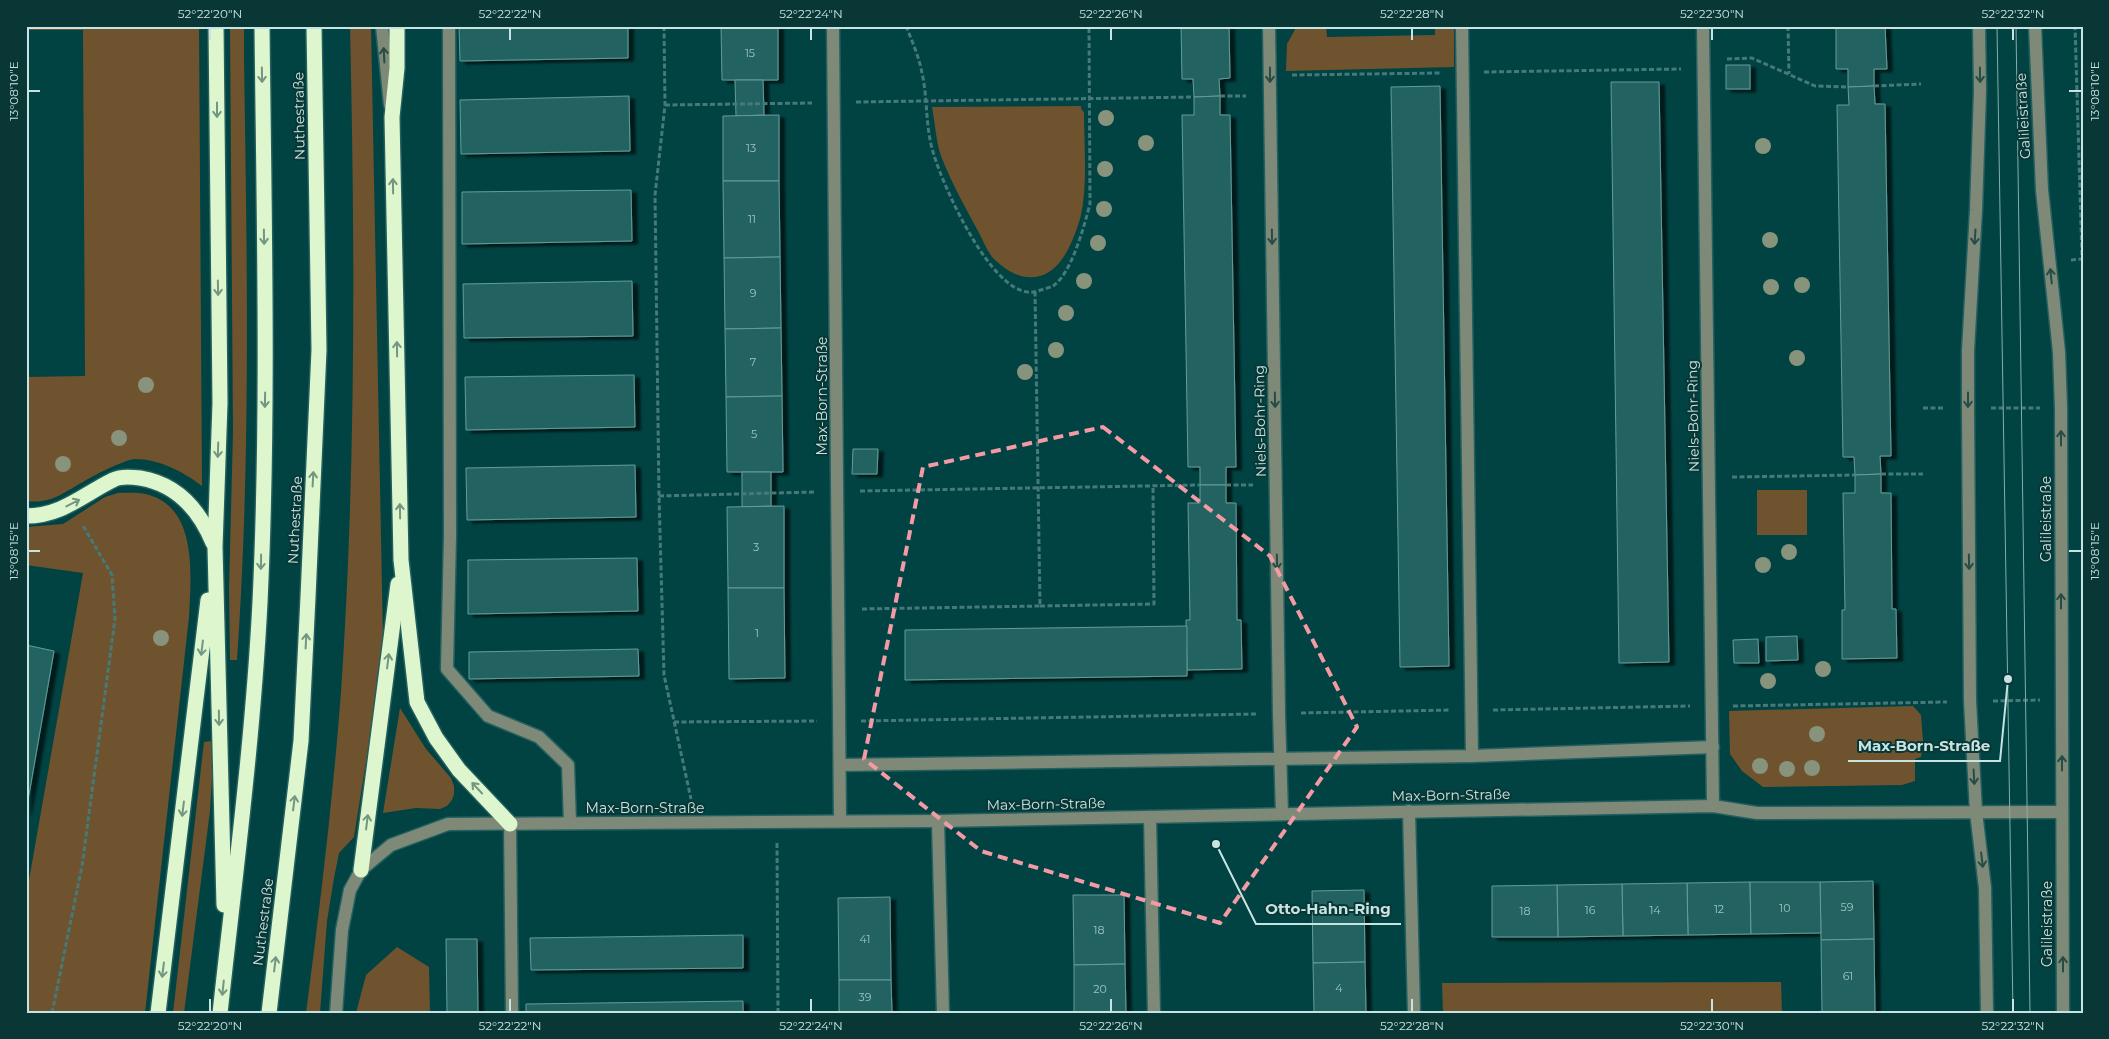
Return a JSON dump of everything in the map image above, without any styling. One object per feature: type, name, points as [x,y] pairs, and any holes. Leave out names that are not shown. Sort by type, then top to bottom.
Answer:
[{"type":"highway","points":[[216,26],[220,403],[215,547],[226,964]]},
{"type":"highway","points":[[220,1013],[249,747],[260,603],[266,351],[262,26]]},
{"type":"highway","name":"Nuthestraße","points":[[269,1013],[301,742],[308,597],[319,350],[314,26]]},
{"type":"highway","points":[[397,26],[398,68],[392,118],[401,560],[417,702],[436,738],[459,770],[510,824]]},
{"type":"highway","points":[[26,516],[71,505],[115,479],[135,477],[152,480],[175,491],[189,503],[204,522],[215,547],[158,1013]]},
{"type":"highway","points":[[361,870],[401,560]]},
{"type":"street","points":[[382,26],[392,118]]},
{"type":"street","points":[[450,26],[450,536],[447,669],[488,716],[539,737],[568,765],[570,823]]},
{"type":"street","name":"Max-Born-Straße","points":[[833,26],[840,821]]},
{"type":"street","name":"Niels-Bohr-Ring","points":[[1269,26],[1278,714],[1282,814]]},
{"type":"street","points":[[1462,26],[1472,756]]},
{"type":"street","name":"Niels-Bohr-Ring","points":[[1703,26],[1713,806]]},
{"type":"street","points":[[1979,26],[1980,91],[1976,210],[1968,351],[1970,701],[1976,812],[1985,888],[1987,1013]]},
{"type":"street","name":"Galileistraße","points":[[2035,26],[2042,190],[2058,352],[2061,408],[2063,1013]]},
{"type":"street","points":[[840,765],[1472,756],[1713,747]]},
{"type":"street","name":"Max-Born-Straße","points":[[336,1013],[342,930],[350,890],[361,870],[391,845],[448,824],[938,821],[1713,806],[1757,813],[2062,812]]},
{"type":"street","points":[[1410,811],[1414,1013]]},
{"type":"street","points":[[1150,817],[1154,1013]]},
{"type":"street","points":[[938,821],[943,1013]]},
{"type":"street","points":[[510,824],[512,1013]]},
{"type":"path","points":[[664,26],[665,104],[656,195],[659,496],[664,675],[697,823]]},
{"type":"path","points":[[906,26],[922,72],[933,154],[945,185],[971,236],[986,259],[1011,286],[1023,291],[1035,292],[1053,286],[1066,271],[1083,231],[1090,204],[1090,26]]},
{"type":"path","points":[[1788,26],[1789,74]]},
{"type":"path","points":[[2072,260],[2082,259],[2075,26]]},
{"type":"path","points":[[1703,59],[1752,58],[1815,86],[1848,87]]},
{"type":"path","points":[[1874,86],[1921,84]]},
{"type":"path","points":[[665,104],[1194,97]]},
{"type":"path","points":[[1035,292],[1040,606]]},
{"type":"path","points":[[1923,408],[2061,408]]},
{"type":"path","points":[[1881,474],[1923,474]]},
{"type":"path","points":[[1709,477],[1855,475]]},
{"type":"path","points":[[659,496],[1200,485]]},
{"type":"path","points":[[839,609],[1154,604],[1152,486]]},
{"type":"path","points":[[52,1013],[82,866],[115,619],[112,575],[71,505]]},
{"type":"path","points":[[674,722],[839,721],[2062,700]]},
{"type":"path","points":[[777,822],[778,1013]]},
{"type":"highlighted area","points":[[1103,427],[1270,556],[1357,727],[1220,923],[981,851],[864,759],[923,467]]},
{"type":"shaded area","points":[[26,26],[199,26],[202,486],[171,467],[153,461],[135,459],[109,468],[56,497],[43,501],[26,501],[26,377],[85,376],[83,30],[26,30]]},
{"type":"shaded area","points":[[230,26],[244,26],[247,359],[244,510],[237,660],[230,660],[229,589],[233,432]]},
{"type":"shaded area","points":[[350,26],[371,26],[383,639],[377,693],[354,837],[339,853],[334,878],[327,921],[320,1013],[306,1013],[334,772],[346,609],[353,359],[353,192]]},
{"type":"shaded area","points":[[1297,26],[1326,26],[1327,37],[1435,35],[1435,26],[1454,26],[1454,67],[1286,71],[1287,44]]},
{"type":"shaded area","points":[[1081,106],[1084,112],[1085,180],[1080,219],[1074,235],[1061,260],[1048,273],[1033,277],[1015,274],[993,258],[954,185],[939,150],[932,107]]},
{"type":"shaded area","points":[[1757,490],[1807,490],[1807,535],[1757,535]]},
{"type":"shaded area","points":[[118,493],[149,495],[165,503],[176,514],[184,529],[190,565],[189,617],[145,1013],[26,1013],[26,897],[83,573],[26,565],[26,527],[63,524],[105,497]]},
{"type":"shaded area","points":[[1913,706],[1921,715],[1923,741],[1921,757],[1915,759],[1915,781],[1902,785],[1763,787],[1742,771],[1730,754],[1729,711]]},
{"type":"shaded area","points":[[400,708],[426,749],[451,778],[454,794],[447,806],[440,809],[416,808],[383,813]]},
{"type":"shaded area","points":[[212,741],[213,760],[210,811],[184,1013],[173,1013],[204,742]]},
{"type":"shaded area","points":[[397,947],[429,967],[430,1013],[356,1013],[366,975]]},
{"type":"shaded area","points":[[1781,982],[1782,1013],[1443,1013],[1442,983]]},
{"type":"building","points":[[459,26],[628,26],[628,58],[460,61]]},
{"type":"building","points":[[721,26],[778,26],[778,80],[722,80]]},
{"type":"building","points":[[1181,26],[1229,26],[1230,78],[1219,79],[1220,96],[1194,97],[1193,79],[1182,79]]},
{"type":"building","points":[[1836,26],[1885,26],[1887,69],[1874,69],[1874,86],[1848,87],[1848,69],[1836,69]]},
{"type":"building","points":[[1726,65],[1750,65],[1750,89],[1726,89]]},
{"type":"building","points":[[735,80],[763,80],[764,115],[736,116]]},
{"type":"building","points":[[1611,82],[1659,82],[1669,662],[1619,663]]},
{"type":"building","points":[[1440,86],[1449,666],[1400,667],[1391,87]]},
{"type":"building","points":[[1874,86],[1875,104],[1885,104],[1891,456],[1880,456],[1881,474],[1855,475],[1854,457],[1843,457],[1837,105],[1849,105],[1848,87]]},
{"type":"building","points":[[629,96],[630,151],[461,154],[460,100]]},
{"type":"building","points":[[1220,96],[1220,115],[1230,115],[1236,467],[1226,467],[1226,485],[1200,485],[1200,467],[1188,467],[1182,115],[1194,115],[1194,97]]},
{"type":"building","points":[[779,115],[779,181],[723,181],[723,116]]},
{"type":"building","points":[[723,181],[779,181],[780,257],[724,258]]},
{"type":"building","points":[[631,190],[632,241],[462,244],[462,192]]},
{"type":"building","points":[[780,257],[781,328],[725,329],[724,258]]},
{"type":"building","points":[[632,281],[633,336],[464,338],[463,284]]},
{"type":"building","points":[[781,328],[782,396],[726,397],[725,329]]},
{"type":"building","points":[[634,375],[635,427],[466,430],[465,377]]},
{"type":"building","points":[[782,396],[783,472],[727,472],[726,397]]},
{"type":"building","points":[[853,449],[878,449],[877,474],[852,474]]},
{"type":"building","points":[[635,465],[636,517],[467,520],[466,468]]},
{"type":"building","points":[[742,472],[771,472],[771,506],[742,507]]},
{"type":"building","points":[[1881,474],[1881,493],[1891,493],[1892,609],[1896,609],[1897,658],[1842,659],[1842,610],[1845,610],[1843,493],[1855,493],[1855,475]]},
{"type":"building","points":[[1200,485],[1226,485],[1226,503],[1236,503],[1237,620],[1241,620],[1242,669],[1187,670],[1186,620],[1190,620],[1188,503],[1200,503]]},
{"type":"building","points":[[784,506],[784,588],[728,588],[727,507]]},
{"type":"building","points":[[637,558],[638,611],[468,614],[468,560]]},
{"type":"building","points":[[728,588],[784,588],[785,678],[729,679]]},
{"type":"building","points":[[1187,626],[1187,676],[905,680],[905,630]]},
{"type":"building","points":[[1797,636],[1798,660],[1766,661],[1766,637]]},
{"type":"building","points":[[1758,639],[1759,663],[1734,663],[1733,640]]},
{"type":"building","points":[[26,645],[54,651],[26,812]]},
{"type":"building","points":[[638,649],[639,676],[469,679],[469,652]]},
{"type":"building","points":[[1873,881],[1874,939],[1821,940],[1820,882]]},
{"type":"building","points":[[1750,882],[1751,934],[1688,935],[1687,883]]},
{"type":"building","points":[[1750,882],[1820,882],[1821,933],[1751,934]]},
{"type":"building","points":[[1687,883],[1688,935],[1623,936],[1622,884]]},
{"type":"building","points":[[1622,884],[1623,936],[1558,937],[1557,885]]},
{"type":"building","points":[[1557,885],[1558,937],[1492,937],[1492,886]]},
{"type":"building","points":[[1364,890],[1365,962],[1313,963],[1312,891]]},
{"type":"building","points":[[1073,895],[1124,895],[1125,964],[1074,965]]},
{"type":"building","points":[[890,897],[891,980],[839,980],[838,898]]},
{"type":"building","points":[[743,935],[743,968],[531,970],[530,938]]},
{"type":"building","points":[[446,939],[477,939],[478,1013],[447,1013]]},
{"type":"building","points":[[1874,939],[1875,1013],[1822,1013],[1821,940]]},
{"type":"building","points":[[1365,962],[1366,1013],[1314,1013],[1313,963]]},
{"type":"building","points":[[1125,964],[1126,1013],[1074,1013],[1074,965]]},
{"type":"building","points":[[839,980],[891,980],[892,1013],[839,1013]]},
{"type":"building","points":[[743,1001],[743,1013],[526,1013],[526,1004]]},
{"type":"tram line","points":[[1997,26],[2013,1013]]},
{"type":"tram line","points":[[2016,26],[2030,1013]]},
{"type":"place","name":"Max-Born-Straße","points":[[2008,679]]},
{"type":"place","name":"Otto-Hahn-Ring","points":[[1216,844]]}]
